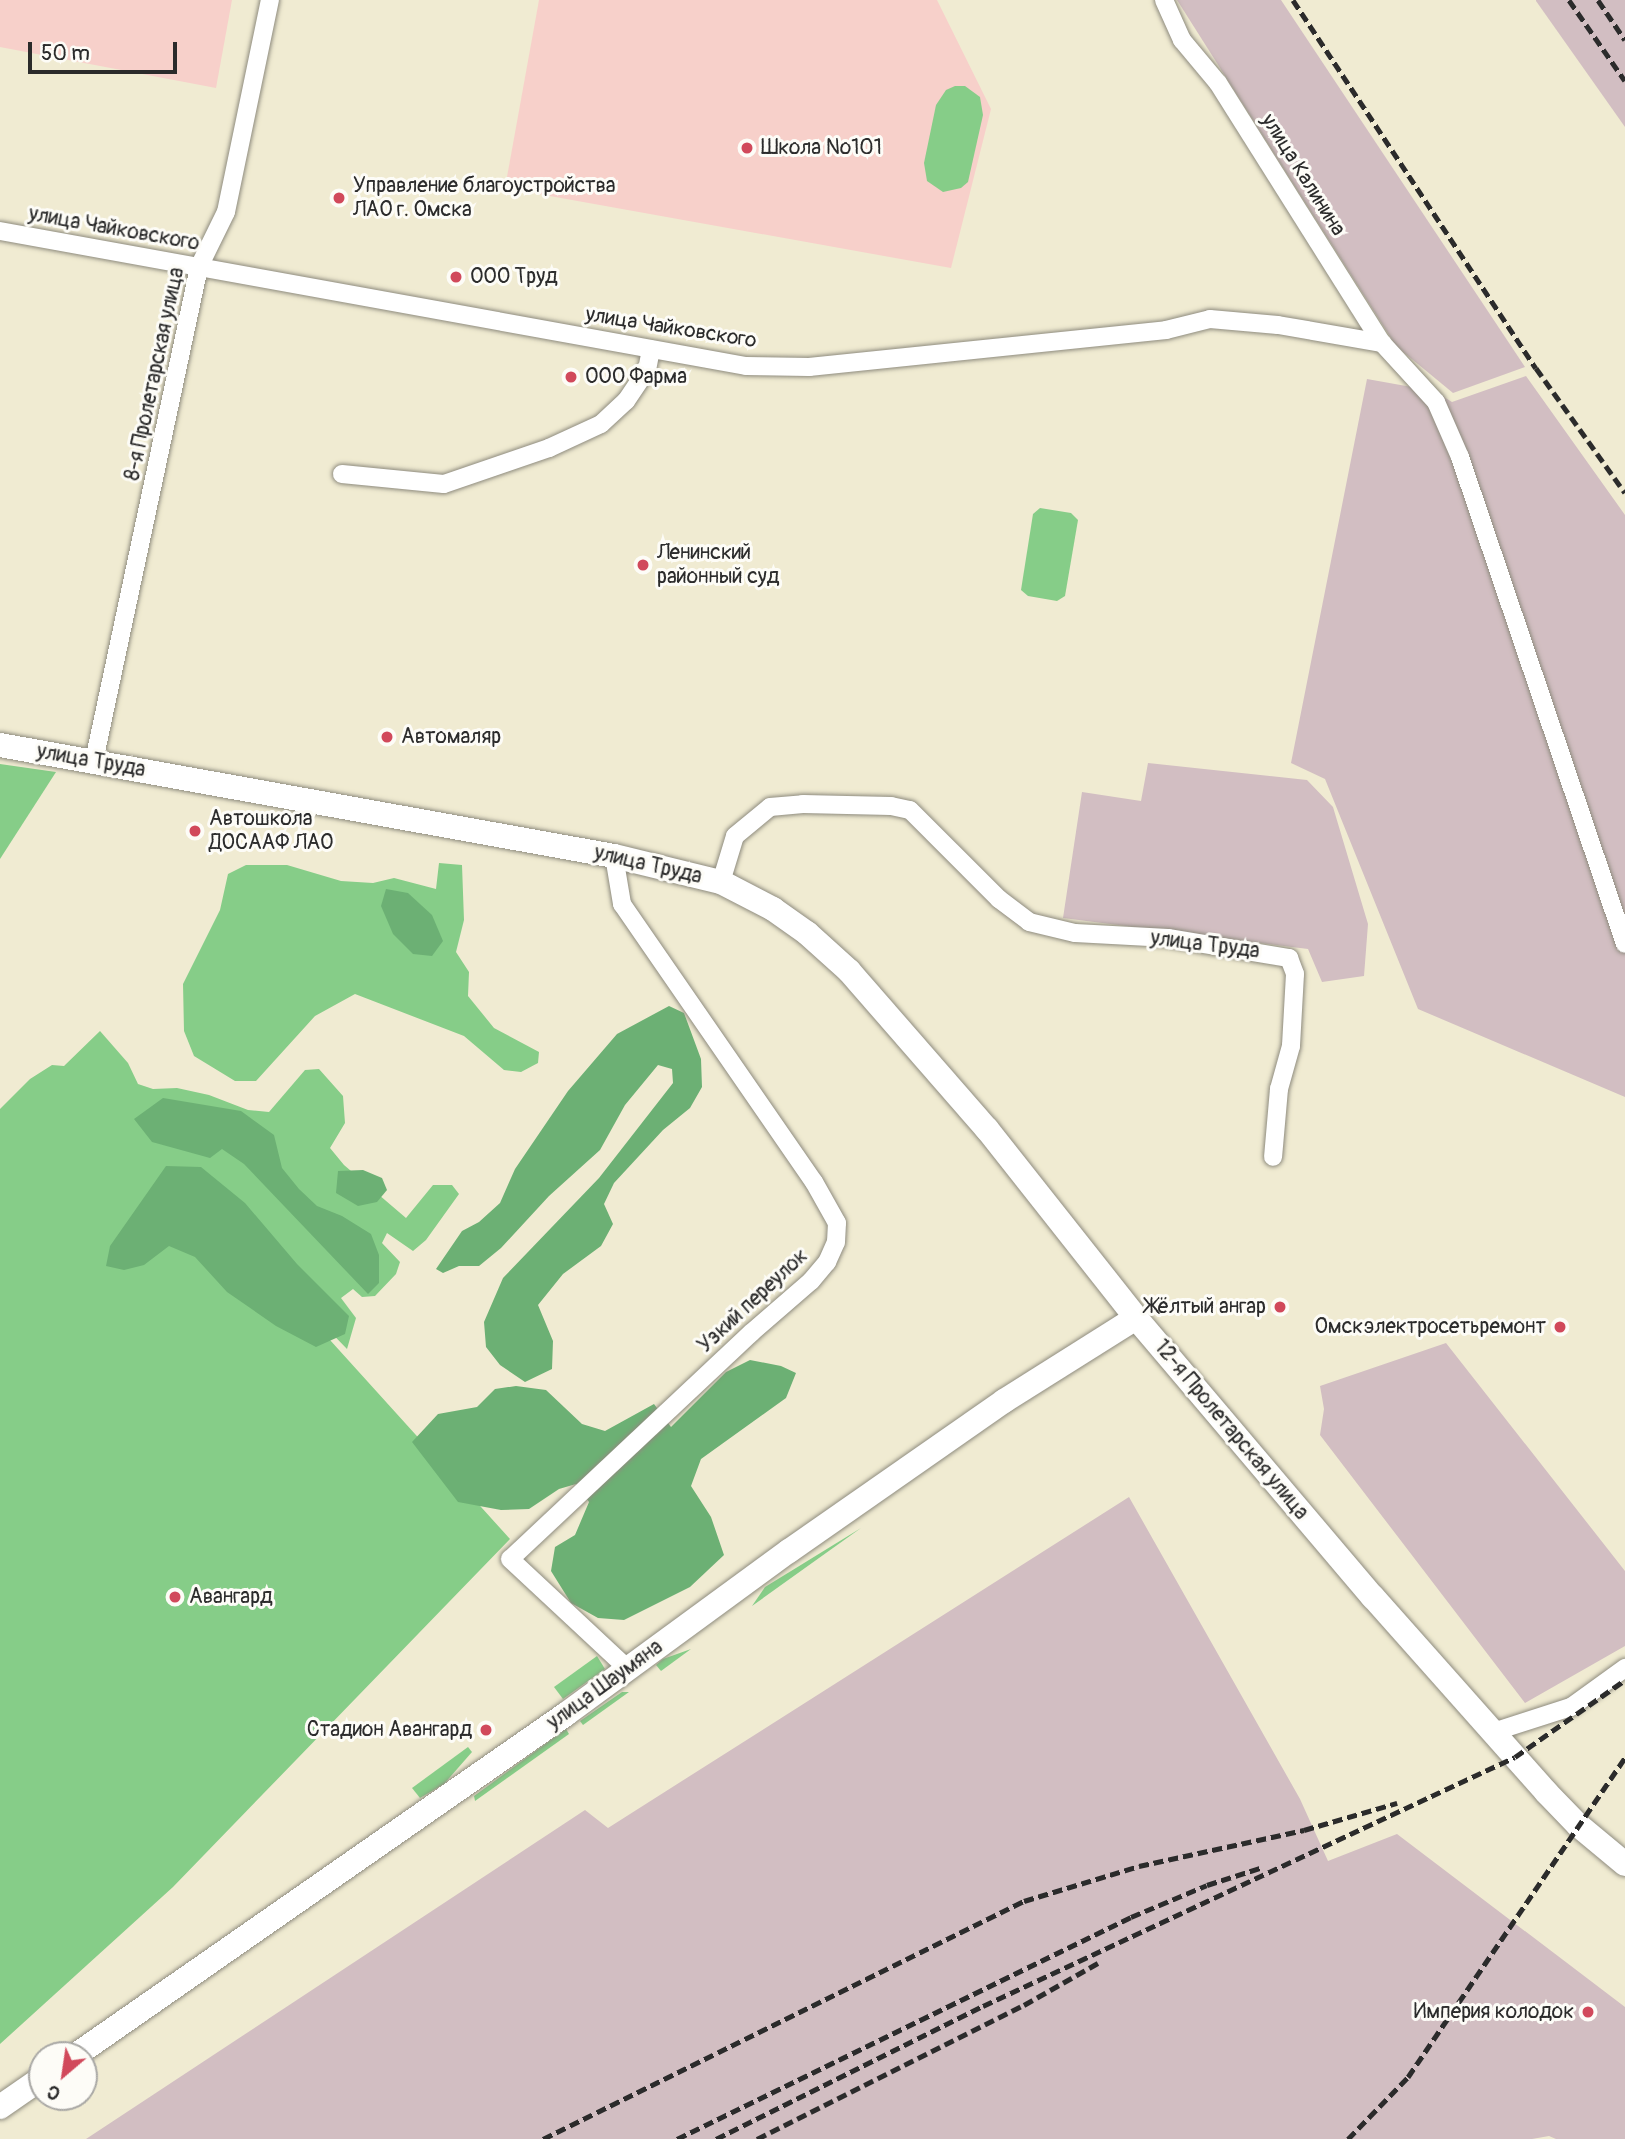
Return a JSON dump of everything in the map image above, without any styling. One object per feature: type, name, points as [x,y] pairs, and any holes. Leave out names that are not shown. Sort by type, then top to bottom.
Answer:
[{"type":"main road","name":"улица Труда","points":[[0,745],[614,856],[721,883]]},
{"type":"main road","name":"12-я Пролетарская улица","points":[[721,883],[773,909],[807,933],[849,971],[987,1129],[1136,1318],[1493,1732],[1578,1825],[1625,1864]]},
{"type":"main road","name":"улица Шаумяна","points":[[96,2041],[1004,1401],[1136,1318]]},
{"type":"main road","points":[[0,2107],[28,2088]]},
{"type":"street","name":"8-я Пролетарская улица","points":[[94,761],[199,267],[226,212],[270,0]]},
{"type":"street","name":"улица Калинина","points":[[1164,0],[1182,40],[1218,83],[1382,343],[1436,402],[1460,457],[1625,944]]},
{"type":"street","name":"улица Чайковского","points":[[0,232],[746,366],[809,368],[1166,330],[1210,319],[1278,325],[1382,343]]},
{"type":"street","points":[[342,474],[444,484],[549,448],[601,424],[626,401],[647,370],[651,349]]},
{"type":"street","name":"улица Труда","points":[[721,883],[735,836],[770,807],[803,804],[891,806],[910,810],[999,899],[1029,922],[1075,933],[1168,938],[1279,955],[1294,963],[1291,1045],[1279,1089],[1273,1157]]},
{"type":"street","name":"Узкий переулок","points":[[614,856],[622,904],[807,1171],[837,1223],[836,1242],[827,1262],[811,1281],[751,1333],[510,1559],[627,1668]]},
{"type":"street","points":[[1493,1732],[1571,1707],[1625,1668]]},
{"type":"shaded area","points":[[0,0],[232,0],[216,88],[0,47]]},
{"type":"shaded area","name":"Школа №101","points":[[539,0],[937,0],[991,109],[951,268],[505,188]]},
{"type":"shaded area","points":[[1177,0],[1281,0],[1525,367],[1453,393],[1396,346]]},
{"type":"shaded area","points":[[1625,0],[1625,127],[1536,1]]},
{"type":"shaded area","points":[[1526,376],[1625,515],[1625,1097],[1418,1009],[1325,779],[1291,763],[1367,379],[1434,391],[1452,402]]},
{"type":"shaded area","points":[[1148,763],[1307,780],[1333,807],[1368,924],[1364,976],[1322,982],[1308,949],[1063,918],[1082,792],[1141,801]]},
{"type":"shaded area","points":[[1446,1343],[1625,1571],[1625,1646],[1525,1703],[1320,1435],[1324,1409],[1320,1386]]},
{"type":"shaded area","points":[[1129,1497],[1300,1799],[1328,1861],[1397,1834],[1625,2007],[1625,2139],[1556,2139],[1549,2136],[1532,2139],[86,2139],[585,1810],[608,1828]]},
{"type":"green space","points":[[965,86],[980,97],[983,115],[968,182],[961,188],[943,192],[927,181],[924,163],[936,105],[946,90]]},
{"type":"green space","points":[[1040,508],[1071,513],[1078,520],[1065,596],[1057,601],[1028,596],[1021,590],[1033,514]]},
{"type":"green space","points":[[0,764],[56,772],[0,859]]},
{"type":"green space","points":[[439,863],[462,865],[464,920],[456,952],[469,972],[468,996],[494,1028],[539,1052],[538,1063],[521,1072],[504,1070],[464,1036],[355,994],[315,1016],[256,1081],[235,1081],[194,1056],[184,1031],[183,984],[220,910],[228,874],[246,865],[287,865],[341,881],[373,883],[394,878],[436,889]]},
{"type":"green space","points":[[386,889],[408,893],[432,915],[443,941],[432,956],[413,954],[393,934],[381,906]]},
{"type":"green space","points":[[669,1006],[684,1013],[701,1059],[702,1087],[690,1108],[663,1130],[614,1183],[604,1204],[613,1224],[601,1246],[563,1274],[538,1305],[553,1341],[552,1369],[525,1382],[500,1365],[486,1347],[484,1322],[503,1278],[599,1178],[673,1083],[672,1069],[658,1065],[625,1105],[600,1150],[549,1196],[501,1248],[479,1266],[459,1266],[443,1273],[436,1269],[462,1231],[479,1222],[500,1203],[515,1169],[568,1091],[617,1034]]},
{"type":"green space","points":[[100,1031],[128,1063],[138,1084],[153,1089],[177,1088],[209,1095],[248,1110],[269,1112],[305,1070],[319,1069],[343,1096],[345,1123],[330,1148],[344,1165],[406,1218],[433,1185],[452,1185],[459,1194],[426,1240],[413,1251],[387,1233],[382,1243],[400,1262],[396,1274],[375,1296],[362,1297],[353,1289],[341,1298],[356,1318],[347,1349],[216,1214],[510,1539],[173,1887],[0,2044],[0,1109],[30,1079],[52,1065],[64,1066]]},
{"type":"green space","points":[[163,1098],[241,1111],[274,1135],[282,1168],[299,1189],[317,1206],[342,1216],[371,1234],[379,1255],[379,1283],[368,1294],[244,1164],[222,1149],[210,1158],[152,1142],[134,1119]]},
{"type":"green space","points":[[166,1166],[201,1167],[245,1203],[297,1264],[349,1316],[345,1334],[316,1347],[276,1326],[227,1292],[195,1257],[169,1246],[144,1265],[124,1270],[106,1266],[110,1246]]},
{"type":"green space","points":[[363,1170],[382,1178],[387,1190],[377,1202],[358,1206],[336,1193],[338,1171]]},
{"type":"green space","points":[[750,1360],[781,1366],[796,1373],[786,1398],[701,1459],[691,1486],[711,1517],[724,1555],[690,1587],[624,1620],[598,1618],[571,1603],[551,1571],[555,1547],[575,1535],[589,1502],[576,1484],[559,1489],[529,1509],[501,1510],[458,1502],[412,1442],[438,1414],[477,1407],[495,1389],[516,1386],[546,1390],[582,1424],[605,1431],[654,1404],[671,1427],[726,1372]]},
{"type":"green space","points":[[861,1528],[752,1606],[765,1587]]},
{"type":"green space","points":[[691,1649],[661,1671],[656,1665],[663,1659]]},
{"type":"green space","points":[[597,1656],[605,1669],[563,1699],[554,1687]]},
{"type":"green space","points":[[622,1692],[629,1692],[583,1725],[580,1721]]},
{"type":"green space","points":[[566,1729],[569,1734],[475,1801],[474,1796]]},
{"type":"green space","points":[[468,1747],[472,1752],[444,1784],[420,1798],[412,1788]]},
{"type":"railway","points":[[1293,0],[1536,368],[1625,493]]},
{"type":"railway","points":[[1569,0],[1625,81]]},
{"type":"railway","points":[[1598,0],[1625,40]]},
{"type":"railway","points":[[716,2139],[983,2006],[1515,1757],[1625,1680]]},
{"type":"railway","points":[[1348,2139],[1408,2077],[1625,1758]]},
{"type":"railway","points":[[543,2139],[1024,1901],[1139,1866],[1304,1830],[1397,1803]]},
{"type":"railway","points":[[677,2139],[1131,1917],[1207,1885],[1260,1868]]},
{"type":"railway","points":[[757,2139],[1024,2005],[1098,1963]]},
{"type":"place","name":"Школа №101","points":[[747,148]]},
{"type":"place","name":"Управление благоустройства ЛАО г. Омска","points":[[339,198]]},
{"type":"place","name":"ООО Труд","points":[[456,277]]},
{"type":"place","name":"ООО Фарма","points":[[571,377]]},
{"type":"place","name":"Ленинский районный суд","points":[[643,565]]},
{"type":"place","name":"Автомаляр","points":[[387,737]]},
{"type":"place","name":"Автошкола ДОСААФ ЛАО","points":[[195,831]]},
{"type":"place","name":"Жёлтый ангар","points":[[1280,1307]]},
{"type":"place","name":"Омскэлектросетьремонт","points":[[1560,1327]]},
{"type":"place","name":"Авангард","points":[[175,1597]]},
{"type":"place","name":"Стадион Авангард","points":[[486,1730]]},
{"type":"place","name":"Империя колодок","points":[[1588,2012]]}]
